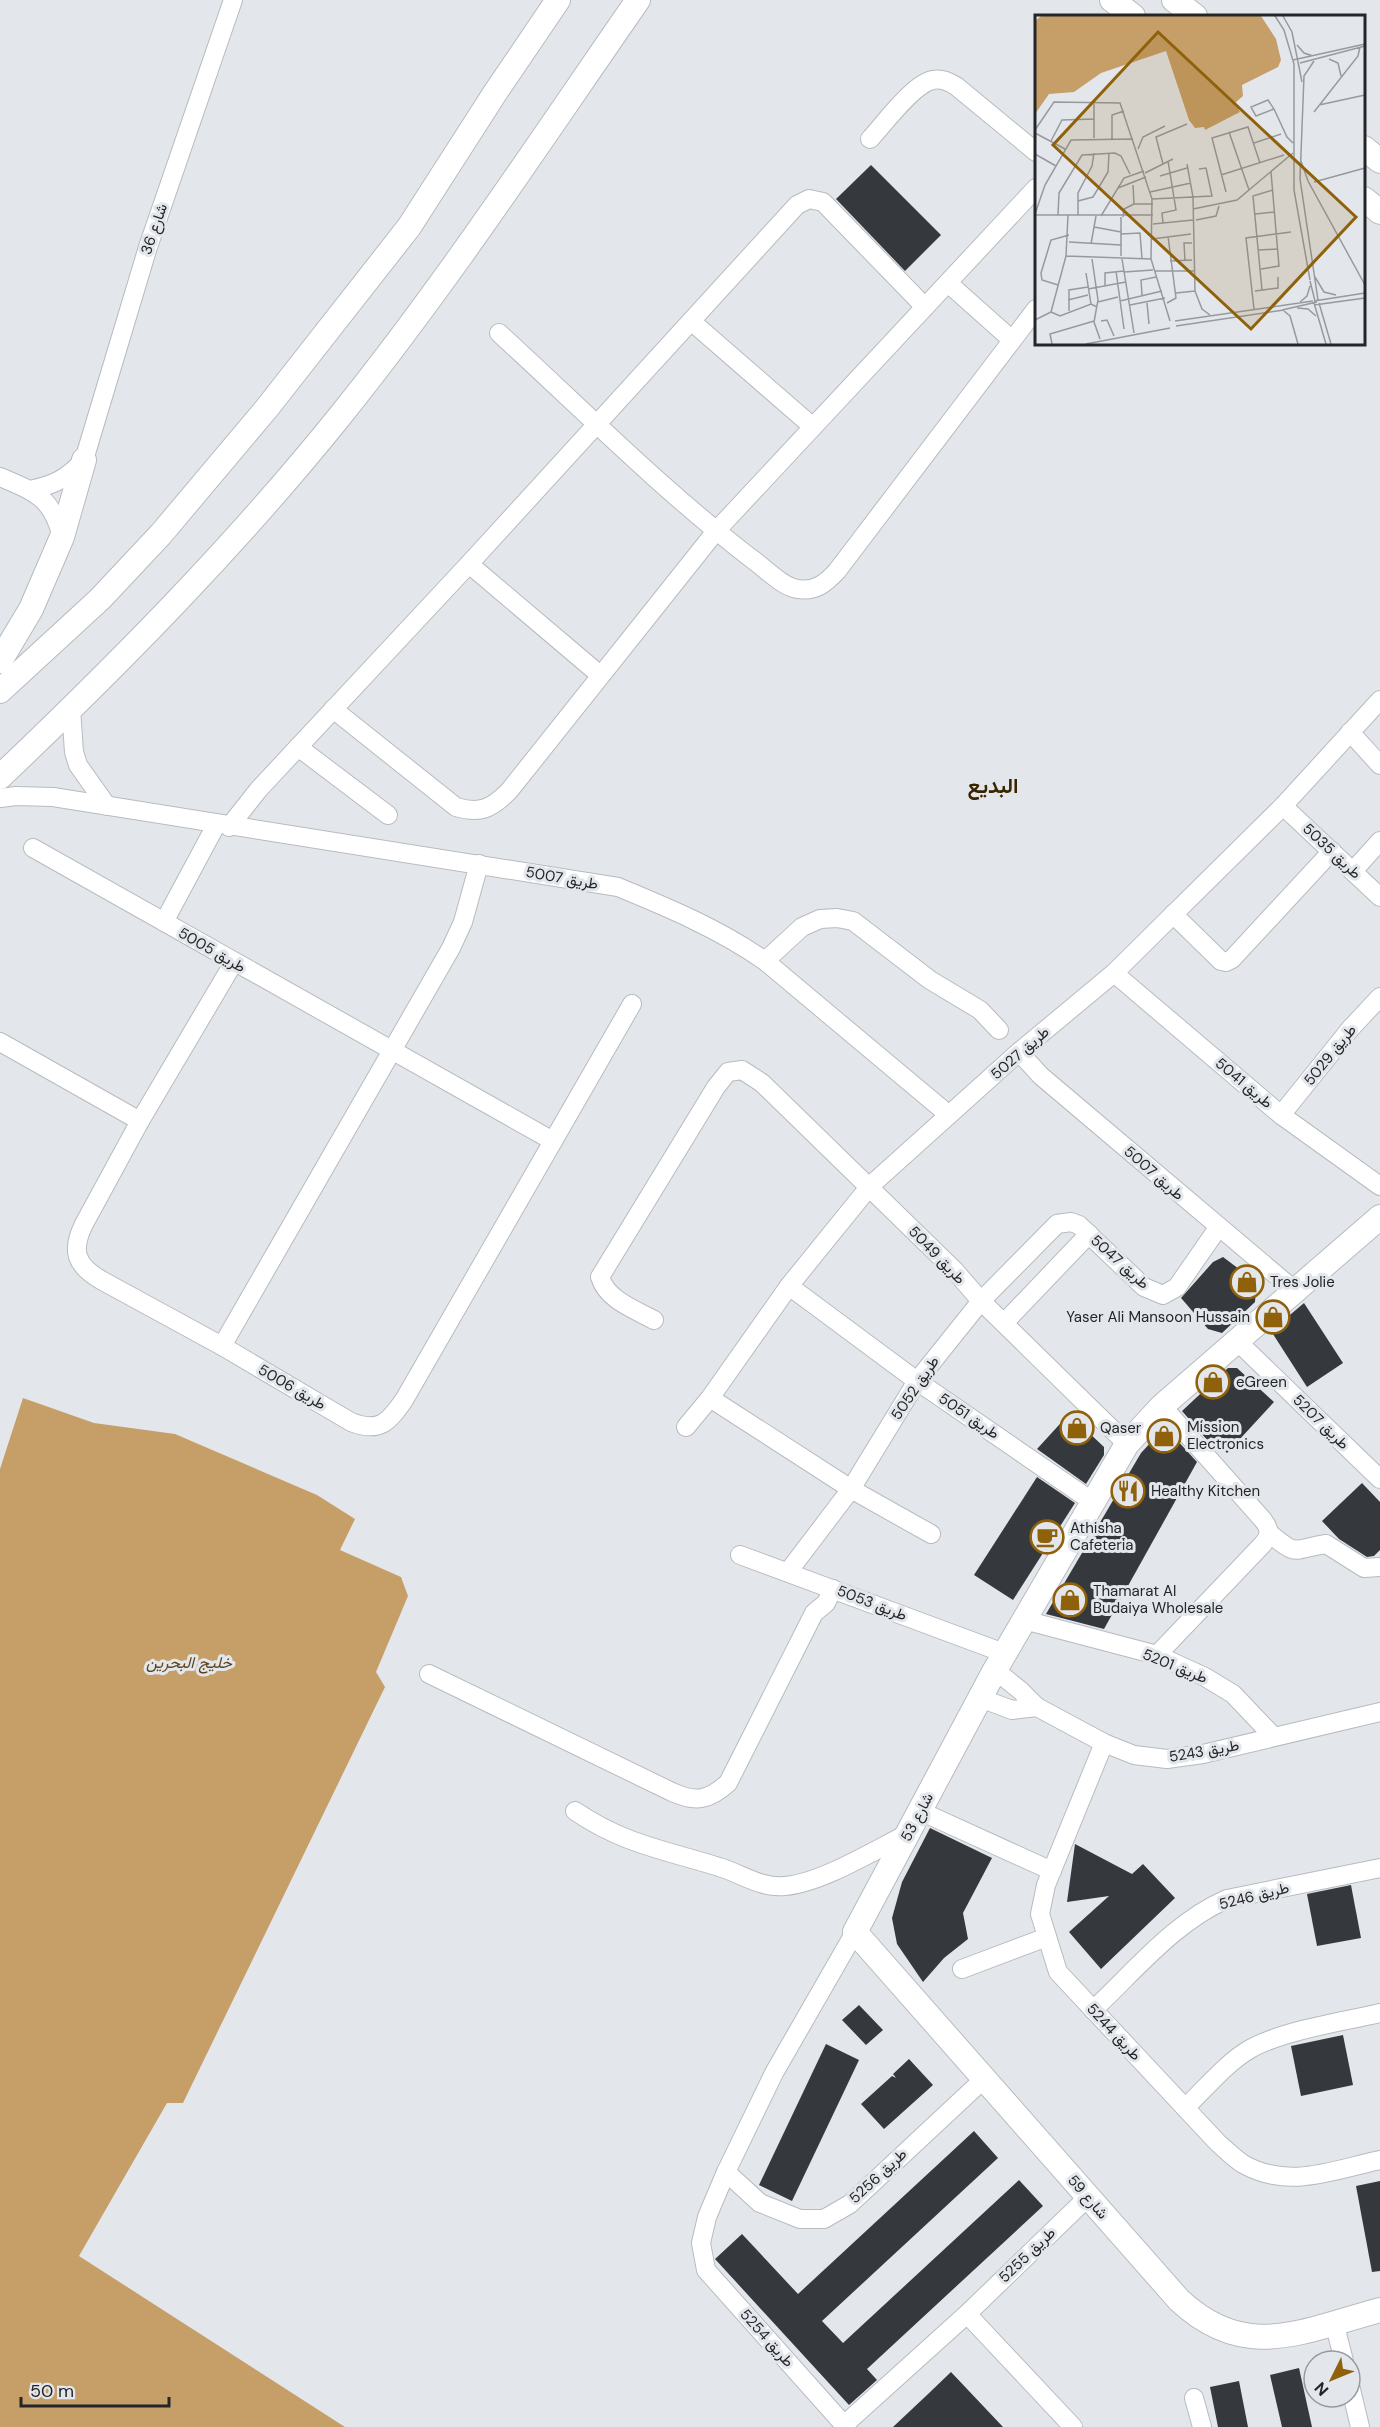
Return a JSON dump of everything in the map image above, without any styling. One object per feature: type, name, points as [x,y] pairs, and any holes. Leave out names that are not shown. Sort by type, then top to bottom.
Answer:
[{"type":"street","name":"شارع 36","points":[[84,460],[148,247],[233,0]]},
{"type":"street","points":[[0,691],[100,599],[161,534],[267,408],[409,227],[558,0]]},
{"type":"street","points":[[0,777],[71,709],[215,559],[340,416],[434,295],[638,0]]},
{"type":"street","points":[[1113,0],[1132,15]]},
{"type":"street","points":[[1174,0],[1194,15]]},
{"type":"street","points":[[870,140],[921,85],[932,80],[945,80],[956,86],[1035,151]]},
{"type":"street","points":[[1365,149],[1380,160]]},
{"type":"street","points":[[333,710],[456,807],[470,811],[486,809],[499,802],[716,531],[1035,189]]},
{"type":"street","points":[[164,922],[222,826],[469,564],[797,205],[809,199],[823,202],[925,307]]},
{"type":"street","points":[[1365,200],[1380,212]]},
{"type":"street","points":[[948,283],[1012,340]]},
{"type":"street","points":[[499,333],[597,425],[716,531],[796,590],[812,590],[826,583],[844,562],[1035,310]]},
{"type":"street","points":[[691,321],[813,427]]},
{"type":"street","points":[[30,490],[51,486],[70,476],[84,460]]},
{"type":"street","points":[[0,661],[30,609],[62,537],[84,460]]},
{"type":"street","points":[[0,477],[30,490],[46,502],[57,518],[62,537]]},
{"type":"street","points":[[469,564],[600,675]]},
{"type":"street","name":"طريق 5027","points":[[686,1427],[710,1398],[789,1286],[870,1186],[1019,1052],[1114,973],[1283,806],[1380,700]]},
{"type":"street","points":[[71,709],[74,752],[78,765],[107,806]]},
{"type":"street","points":[[1350,732],[1380,765]]},
{"type":"street","points":[[298,747],[388,815]]},
{"type":"street","name":"طريق 5007","points":[[0,798],[34,795],[618,887],[690,917],[734,940],[765,961],[949,1115]]},
{"type":"street","name":"طريق 5035","points":[[1283,806],[1380,897]]},
{"type":"street","points":[[1353,872],[1380,841]]},
{"type":"street","name":"طريق 5005","points":[[33,848],[553,1141]]},
{"type":"street","points":[[1173,914],[1221,962],[1226,962],[1232,959],[1332,851]]},
{"type":"street","points":[[222,1346],[458,936],[479,864]]},
{"type":"street","points":[[765,961],[802,927],[820,919],[837,918],[853,921],[930,980],[980,1010],[999,1030]]},
{"type":"street","name":"طريق 5006","points":[[234,962],[140,1121],[76,1239],[77,1256],[86,1271],[222,1346],[351,1422],[365,1427],[380,1425],[393,1416],[404,1400],[632,1004]]},
{"type":"street","name":"طريق 5041","points":[[1114,973],[1281,1115],[1380,1186]]},
{"type":"street","name":"طريق 5029","points":[[1281,1115],[1351,1028],[1380,997]]},
{"type":"street","points":[[0,1042],[140,1121]]},
{"type":"street","name":"طريق 5007","points":[[1019,1052],[1041,1076],[1294,1290]]},
{"type":"street","name":"طريق 5049","points":[[654,1320],[613,1297],[603,1289],[600,1277],[716,1087],[728,1072],[742,1070],[762,1083],[870,1186],[955,1271],[981,1301],[1127,1444]]},
{"type":"street","name":"شارع 53","points":[[701,2243],[707,2217],[726,2172],[774,2073],[855,1932],[999,1661],[1127,1444],[1161,1406],[1380,1217]]},
{"type":"street","name":"طريق 5047","points":[[1063,1222],[1079,1225],[1144,1287],[1163,1295],[1177,1287],[1218,1228]]},
{"type":"street","name":"طريق 5052","points":[[788,1572],[851,1490],[917,1381],[981,1301],[1057,1224],[1063,1222]]},
{"type":"street","points":[[1004,1323],[1089,1234]]},
{"type":"street","name":"طريق 5051","points":[[789,1286],[917,1381],[1093,1502]]},
{"type":"street","name":"طريق 5207","points":[[1236,1340],[1380,1479]]},
{"type":"street","points":[[710,1398],[851,1490],[931,1534]]},
{"type":"street","points":[[1157,1655],[1262,1545],[1269,1533],[1269,1527],[1161,1406]]},
{"type":"street","points":[[1269,1533],[1291,1550],[1297,1551],[1326,1544],[1364,1568],[1380,1567]]},
{"type":"street","name":"طريق 5053","points":[[740,1555],[826,1586],[999,1661]]},
{"type":"street","points":[[429,1674],[672,1792],[687,1798],[702,1799],[717,1794],[728,1783],[816,1610],[826,1603],[826,1586]]},
{"type":"street","name":"طريق 5201","points":[[1024,1620],[1157,1655],[1220,1685],[1233,1694],[1273,1736]]},
{"type":"street","name":"طريق 5243","points":[[999,1661],[1036,1707],[1104,1743],[1134,1755],[1167,1759],[1203,1754],[1380,1712]]},
{"type":"street","name":"طريق 5243","points":[[980,1698],[1012,1710],[1036,1707]]},
{"type":"street","name":"طريق 5244","points":[[1104,1743],[1052,1871],[1040,1914],[1058,1972],[1218,2143],[1242,2163],[1272,2176],[1298,2178],[1380,2160]]},
{"type":"street","points":[[575,1811],[597,1826],[638,1844],[722,1867],[761,1883],[783,1887],[810,1881],[907,1834]]},
{"type":"street","points":[[920,1811],[1052,1871]]},
{"type":"street","name":"طريق 5246","points":[[1093,2010],[1184,1924],[1205,1909],[1227,1899],[1380,1868]]},
{"type":"street","name":"شارع 59","points":[[855,1932],[1179,2300],[1196,2316],[1215,2327],[1244,2337],[1268,2338],[1380,2310]]},
{"type":"street","points":[[962,1969],[1047,1937]]},
{"type":"street","points":[[1185,2108],[1228,2066],[1250,2049],[1280,2037],[1380,2013]]},
{"type":"street","name":"طريق 5256","points":[[726,2172],[760,2203],[800,2219],[824,2219],[850,2204],[985,2078]]},
{"type":"street","name":"طريق 5255","points":[[845,2426],[967,2314],[1088,2197]]},
{"type":"street","name":"طريق 5254","points":[[701,2243],[706,2270],[845,2426]]},
{"type":"street","points":[[967,2314],[1073,2427]]},
{"type":"street","points":[[1335,2322],[1341,2349]]},
{"type":"street","points":[[1194,2398],[1202,2427]]},
{"type":"street","points":[[1356,2409],[1360,2427]]},
{"type":"water","name":"خليج البحرين","points":[[23,1398],[94,1423],[175,1434],[317,1495],[355,1519],[340,1550],[401,1577],[408,1596],[376,1672],[385,1687],[183,2103],[167,2103],[79,2256],[345,2427],[0,2427],[0,1469]]},
{"type":"building","points":[[871,165],[941,235],[905,271],[836,199]]},
{"type":"building","points":[[1223,1257],[1247,1275],[1256,1288],[1255,1302],[1222,1333],[1208,1329],[1181,1298],[1213,1262]]},
{"type":"building","points":[[1304,1303],[1343,1363],[1307,1387],[1271,1331]]},
{"type":"building","points":[[1228,1368],[1237,1368],[1274,1402],[1227,1453],[1211,1437],[1208,1441],[1182,1411]]},
{"type":"building","points":[[1069,1414],[1104,1447],[1104,1455],[1086,1484],[1037,1449]]},
{"type":"building","points":[[1165,1427],[1197,1462],[1104,1629],[1046,1614],[1141,1453]]},
{"type":"building","points":[[1037,1477],[1075,1503],[1013,1600],[974,1575]]},
{"type":"building","points":[[1362,1483],[1380,1502],[1380,1550],[1374,1556],[1367,1557],[1339,1539],[1322,1521]]},
{"type":"building","points":[[930,1828],[992,1858],[963,1913],[968,1939],[944,1958],[923,1982],[897,1944],[892,1918],[902,1882]]},
{"type":"building","points":[[1075,1844],[1132,1874],[1143,1864],[1175,1898],[1101,1969],[1069,1932],[1109,1896],[1067,1902]]},
{"type":"building","points":[[1351,1885],[1361,1938],[1317,1946],[1307,1894]]},
{"type":"building","points":[[859,2005],[883,2030],[866,2045],[842,2020]]},
{"type":"building","points":[[1343,2035],[1353,2085],[1301,2096],[1291,2046]]},
{"type":"building","points":[[826,2044],[859,2060],[792,2201],[759,2185]]},
{"type":"building","points":[[909,2059],[933,2085],[884,2129],[861,2104],[892,2076],[896,2078],[893,2074]]},
{"type":"building","points":[[974,2131],[998,2158],[822,2321],[843,2343],[1019,2180],[1043,2206],[867,2369],[877,2380],[849,2405],[715,2259],[742,2234],[798,2294]]},
{"type":"building","points":[[1380,2181],[1380,2271],[1372,2272],[1356,2186]]},
{"type":"building","points":[[1299,2368],[1302,2382],[1302,2409],[1308,2409],[1312,2427],[1282,2427],[1270,2375]]},
{"type":"building","points":[[951,2372],[1003,2427],[893,2427],[927,2395]]},
{"type":"building","points":[[1239,2381],[1248,2427],[1218,2427],[1210,2387]]},
{"type":"place","name":"Tres Jolie","points":[[1247,1282]]},
{"type":"place","name":"Yaser Ali Mansoon Hussain","points":[[1273,1317]]},
{"type":"place","name":"eGreen","points":[[1213,1382]]},
{"type":"place","name":"Qaser","points":[[1077,1428]]},
{"type":"place","name":"Mission Electronics","points":[[1164,1436]]},
{"type":"place","name":"Healthy Kitchen","points":[[1128,1491]]},
{"type":"place","name":"Athisha Cafeteria","points":[[1047,1537]]},
{"type":"place","name":"Thamarat Al Budaiya Wholesale","points":[[1070,1600]]},
{"type":"district","name":"البديع","points":[[993,786]]}]
